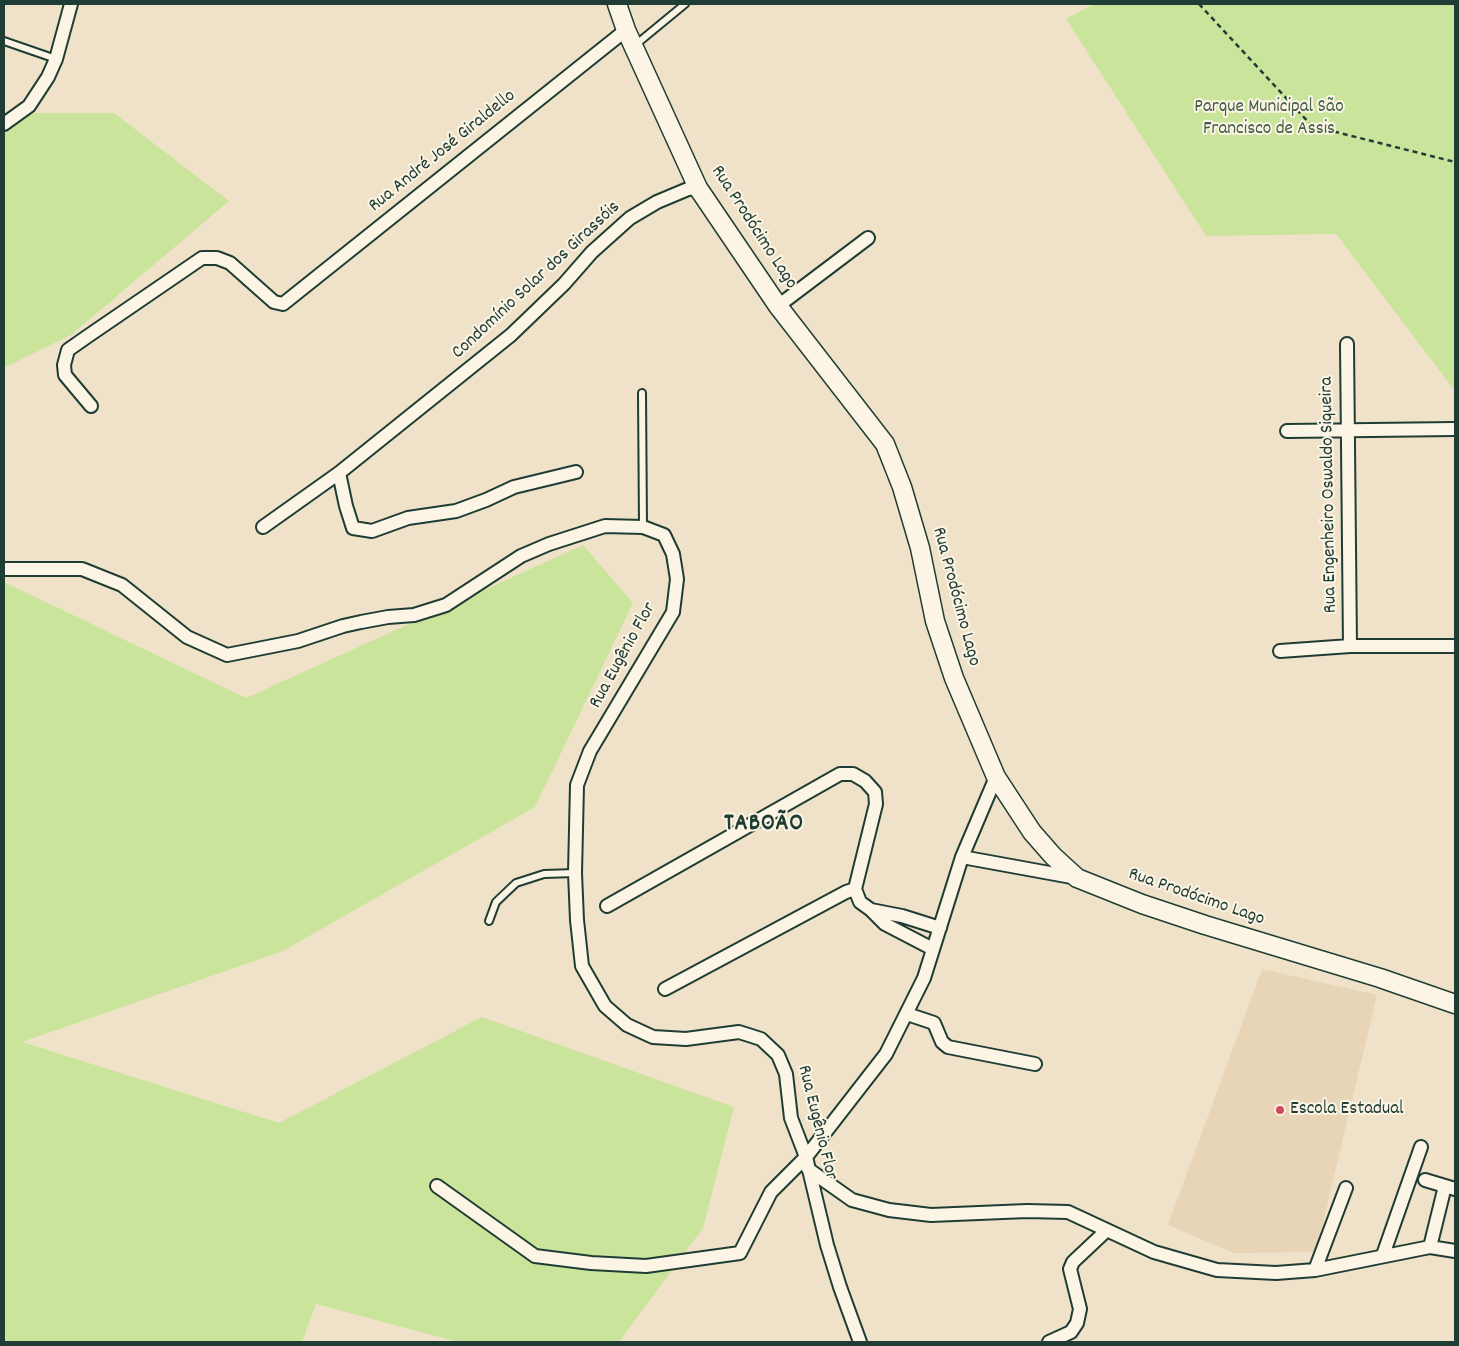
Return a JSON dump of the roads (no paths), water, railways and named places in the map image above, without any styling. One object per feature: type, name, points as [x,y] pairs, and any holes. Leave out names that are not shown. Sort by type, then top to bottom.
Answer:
[{"type":"main road","name":"Rua Prodócimo Lago","points":[[617,4],[633,46],[698,188],[778,306],[885,444],[902,487],[920,548],[935,621],[954,678],[996,777],[1032,832],[1053,856],[1077,878],[1142,904],[1205,926],[1380,978],[1455,1004]]},
{"type":"street","points":[[4,124],[30,106],[48,77],[56,59],[72,4]]},
{"type":"street","name":"Rua André José Giraldello","points":[[91,406],[65,375],[64,365],[68,350],[202,258],[217,258],[230,263],[274,302],[283,304],[626,30]]},
{"type":"street","name":"Condomínio Solar dos Girassóis","points":[[263,527],[339,473],[457,380],[511,334],[564,284],[592,252],[630,218],[657,202],[688,189],[698,188]]},
{"type":"street","points":[[778,306],[868,238]]},
{"type":"street","name":"Rua Engenheiro Oswaldo Siqueira","points":[[1347,344],[1350,646]]},
{"type":"street","points":[[1287,431],[1455,429]]},
{"type":"street","points":[[339,473],[353,528],[372,531],[408,518],[456,511],[514,487],[576,472]]},
{"type":"street","name":"Rua Eugênio Flor","points":[[4,568],[82,570],[122,585],[186,636],[227,655],[298,641],[352,624],[388,617],[414,615],[446,605],[521,556],[549,544],[605,526],[643,527],[664,536],[673,554],[677,578],[673,612],[590,751],[577,785],[575,873],[577,920],[582,966],[605,1006],[627,1025],[653,1037],[686,1039],[739,1032],[760,1039],[778,1055],[786,1074],[792,1118],[807,1163],[827,1245],[860,1342]]},
{"type":"street","points":[[1280,650],[1350,646],[1455,646]]},
{"type":"street","points":[[606,906],[840,774],[853,774],[865,781],[875,792],[876,804],[855,889],[860,902],[885,924],[933,949]]},
{"type":"street","points":[[437,1186],[534,1256],[590,1263],[646,1266],[740,1254],[771,1192],[807,1163],[886,1054],[908,1014],[924,978],[962,857],[996,777]]},
{"type":"street","points":[[962,857],[1077,878]]},
{"type":"street","points":[[666,989],[846,892],[855,889]]},
{"type":"street","points":[[871,910],[902,916],[940,928]]},
{"type":"street","points":[[898,930],[902,916]]},
{"type":"street","points":[[908,1014],[934,1023],[942,1042],[948,1047],[1035,1064]]},
{"type":"street","points":[[1383,1255],[1421,1147]]},
{"type":"street","points":[[807,1163],[852,1200],[889,1210],[931,1215],[1027,1211],[1068,1212],[1154,1252],[1217,1270],[1276,1273],[1316,1270],[1430,1247],[1455,1251]]},
{"type":"street","points":[[1425,1180],[1450,1188],[1430,1247]]},
{"type":"street","points":[[1316,1270],[1346,1188]]},
{"type":"street","points":[[1049,1342],[1071,1332],[1077,1324],[1080,1309],[1070,1269],[1073,1262],[1107,1230]]},
{"type":"lane","points":[[633,46],[685,4]]},
{"type":"lane","points":[[4,41],[56,59]]},
{"type":"lane","points":[[642,393],[643,527]]},
{"type":"lane","points":[[489,921],[496,902],[516,883],[544,874],[575,873]]},
{"type":"place","name":"Escola Estadual","points":[[1280,1110]]},
{"type":"district","name":"TABOÃO","points":[[764,826]]},
{"type":"park label","name":"Parque Municipal São Francisco de Assis","points":[[1269,119]]}]
